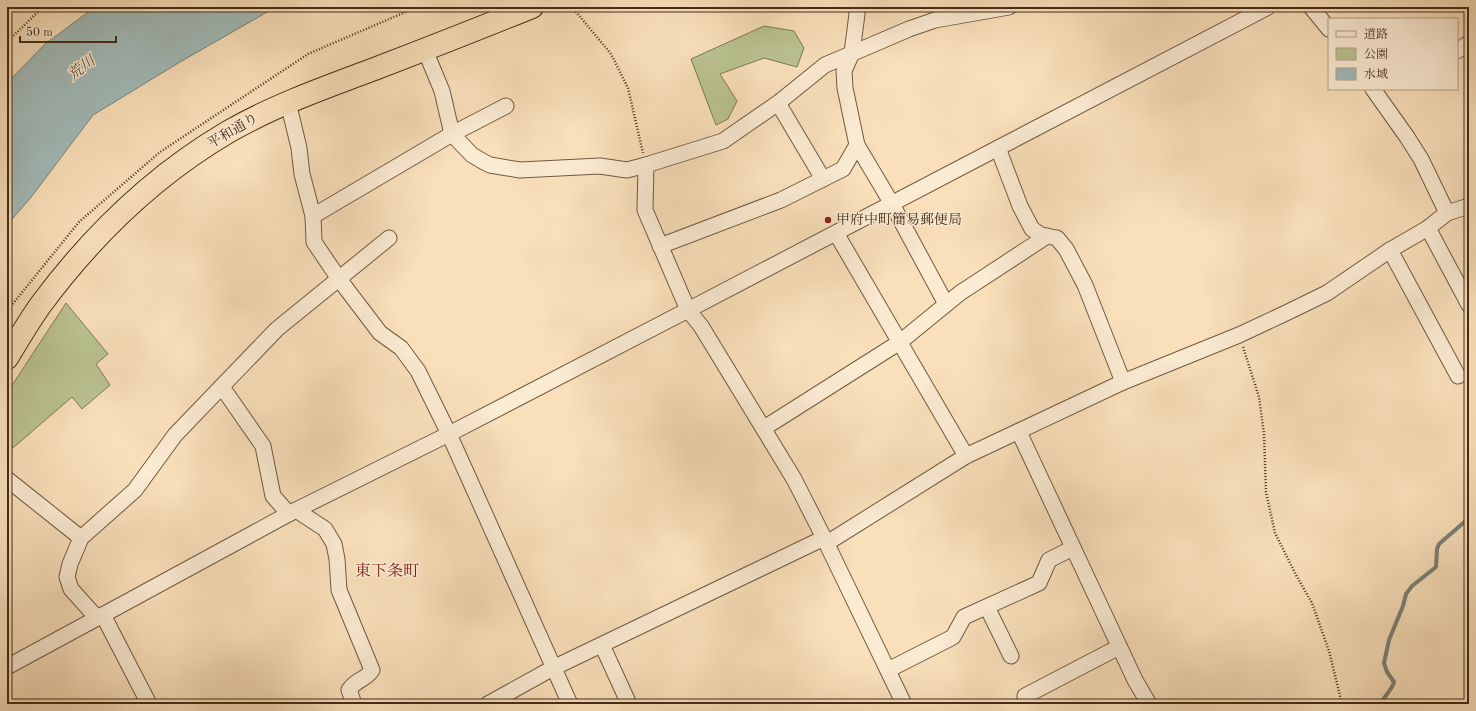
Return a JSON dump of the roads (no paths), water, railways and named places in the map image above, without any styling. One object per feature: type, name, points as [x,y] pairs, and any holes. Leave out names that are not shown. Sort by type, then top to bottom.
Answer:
[{"type":"highway","name":"平和通り","points":[[7,358],[41,304],[104,230],[145,191],[183,161],[228,132],[288,102],[425,50],[532,7]]},
{"type":"street","points":[[856,7],[857,14],[852,54],[844,71],[845,88],[857,146],[892,204],[946,304]]},
{"type":"street","points":[[425,50],[442,90],[452,134],[472,155],[490,165],[520,170],[600,166],[627,170],[723,141],[778,103],[825,65],[934,20],[981,9],[1008,7]]},
{"type":"street","points":[[7,667],[293,512],[449,434],[1268,7]]},
{"type":"street","points":[[1311,7],[1328,28]]},
{"type":"street","points":[[1458,50],[1469,43]]},
{"type":"street","points":[[1375,90],[1421,159],[1447,213]]},
{"type":"street","points":[[288,102],[299,148],[302,174],[313,216],[314,242],[339,279],[380,333],[401,348],[418,371],[449,434],[570,704]]},
{"type":"street","points":[[778,103],[823,179]]},
{"type":"street","points":[[313,216],[452,134],[506,106]]},
{"type":"street","points":[[660,246],[781,200],[843,169],[857,146]]},
{"type":"street","points":[[998,148],[1020,206],[1032,229],[1041,235],[1058,238],[1066,249],[1082,279],[1123,382]]},
{"type":"street","points":[[646,165],[645,210],[688,310],[702,326],[794,479],[826,540],[904,704]]},
{"type":"street","points":[[488,704],[553,668],[826,540],[966,456],[1123,382],[1239,335],[1327,293],[1390,250],[1428,228],[1447,213],[1469,206]]},
{"type":"street","points":[[1428,228],[1469,305]]},
{"type":"street","points":[[836,233],[966,456]]},
{"type":"street","points":[[764,428],[900,342],[960,293],[1047,236]]},
{"type":"street","points":[[149,704],[100,617],[71,589],[67,577],[70,564],[81,538],[135,490],[175,435],[277,329],[389,238]]},
{"type":"street","points":[[1390,250],[1458,376]]},
{"type":"street","points":[[222,387],[263,446],[273,496],[293,512],[325,529],[334,544],[337,559],[339,590],[372,670],[368,676],[354,683],[349,690],[354,704]]},
{"type":"street","points":[[1019,432],[1119,647],[1148,704]]},
{"type":"street","points":[[7,479],[81,538]]},
{"type":"street","points":[[888,670],[953,637],[964,617],[1038,583],[1049,560],[1073,548]]},
{"type":"street","points":[[987,607],[1011,656]]},
{"type":"street","points":[[602,645],[629,704]]},
{"type":"street","points":[[1029,704],[1025,696],[1119,647]]},
{"type":"water","name":"荒川","points":[[95,7],[276,7],[180,62],[93,115],[32,196],[7,225],[7,83],[45,44]]},
{"type":"waterway","points":[[1381,704],[1392,688],[1394,682],[1387,672],[1384,663],[1389,640],[1403,606],[1406,594],[1412,586],[1436,567],[1437,549],[1439,544],[1469,518]]},
{"type":"place","name":"甲府中町簡易郵便局","points":[[828,220]]},
{"type":"district","name":"東下条町","points":[[387,572]]}]
